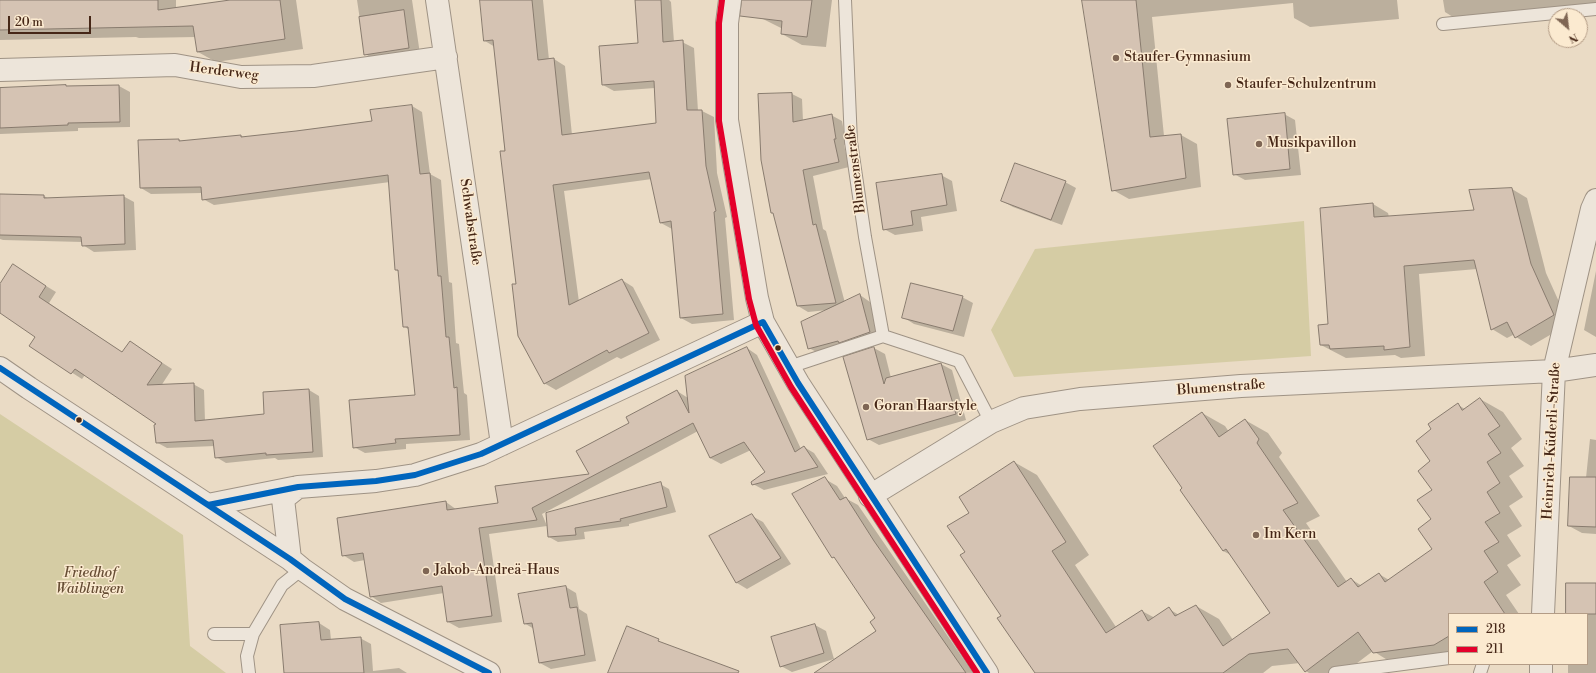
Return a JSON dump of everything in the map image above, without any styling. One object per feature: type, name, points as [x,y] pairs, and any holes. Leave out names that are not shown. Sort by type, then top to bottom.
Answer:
[{"type":"street","name":"Schwabstraße","points":[[437,0],[502,444]]},
{"type":"street","points":[[730,0],[727,23],[727,120],[757,298],[763,322],[798,383],[870,496],[987,673]]},
{"type":"street","name":"Herderweg","points":[[0,70],[175,65],[241,77],[313,76],[446,57]]},
{"type":"street","name":"Heinrich-Küderli-Straße","points":[[1543,613],[1554,371],[1592,209],[1596,200]]},
{"type":"street","points":[[208,505],[298,487],[376,481],[415,475],[481,454],[763,322]]},
{"type":"street","name":"Blumenstraße","points":[[870,496],[991,422],[1024,408],[1080,399],[1241,386],[1554,371],[1596,365]]},
{"type":"street","points":[[0,368],[208,505],[345,599],[489,673]]},
{"type":"street","points":[[296,564],[283,499],[298,487]]},
{"type":"lane","name":"Blumenstraße","points":[[845,0],[851,142],[864,237],[882,336]]},
{"type":"lane","points":[[1443,24],[1596,9]]},
{"type":"lane","points":[[789,366],[882,336],[960,361],[991,422]]},
{"type":"lane","points":[[249,673],[247,656],[253,634],[296,564]]},
{"type":"lane","points":[[214,634],[253,634]]},
{"type":"lane","points":[[1335,673],[1448,658]]},
{"type":"green space","points":[[1304,221],[1311,356],[1014,377],[991,330],[1035,249]]},
{"type":"green space","name":"Friedhof Waiblingen","points":[[0,414],[183,535],[190,646],[226,673],[0,673]]},
{"type":"building","points":[[0,0],[158,0],[158,10],[230,0],[280,0],[285,39],[197,52],[193,26],[0,30]]},
{"type":"building","points":[[480,0],[532,0],[538,60],[554,58],[562,135],[656,123],[654,81],[602,85],[599,46],[638,43],[635,0],[661,0],[663,42],[683,40],[687,110],[702,110],[706,166],[716,211],[714,212],[723,314],[680,318],[671,221],[660,223],[649,172],[553,185],[569,305],[622,279],[649,333],[609,353],[607,350],[544,384],[518,336],[512,284],[516,284],[500,151],[505,151],[493,40],[484,41]]},
{"type":"building","points":[[742,0],[812,0],[807,37],[781,34],[782,21],[740,16]]},
{"type":"building","name":"Staufer-Gymnasium","points":[[1082,0],[1136,0],[1150,137],[1181,134],[1186,178],[1112,191]]},
{"type":"building","points":[[404,10],[409,48],[364,55],[359,17]]},
{"type":"building","points":[[66,85],[119,85],[120,122],[68,123],[68,125],[0,128],[0,88]]},
{"type":"building","points":[[792,93],[793,122],[832,114],[836,139],[834,139],[839,162],[803,170],[813,225],[816,224],[836,303],[797,306],[773,213],[771,213],[761,160],[758,94]]},
{"type":"building","points":[[412,105],[420,174],[430,173],[438,276],[441,276],[446,337],[449,337],[454,388],[457,387],[460,435],[395,439],[396,443],[353,448],[349,400],[415,395],[408,327],[403,327],[398,270],[395,270],[388,175],[202,200],[201,187],[140,188],[138,140],[179,139],[179,141],[241,135],[241,137],[296,131],[372,121],[370,110]]},
{"type":"building","name":"Musikpavillon","points":[[1285,113],[1290,169],[1233,175],[1227,119]]},
{"type":"building","points":[[1015,163],[1066,181],[1051,220],[1001,201]]},
{"type":"building","points":[[942,174],[947,205],[911,211],[913,225],[883,230],[876,183]]},
{"type":"building","points":[[1512,188],[1531,264],[1554,315],[1515,338],[1507,322],[1491,330],[1474,260],[1404,266],[1410,347],[1384,350],[1384,346],[1330,349],[1329,345],[1320,345],[1318,325],[1328,324],[1320,208],[1373,203],[1374,217],[1474,210],[1469,190]]},
{"type":"building","points":[[0,194],[44,195],[44,198],[124,195],[125,244],[82,246],[81,237],[0,235]]},
{"type":"building","points":[[13,264],[46,286],[39,297],[122,352],[130,341],[162,363],[147,385],[194,383],[195,421],[264,414],[263,392],[309,389],[313,452],[266,455],[266,453],[215,458],[213,440],[156,443],[154,425],[156,424],[75,369],[71,374],[29,346],[35,337],[0,313],[0,284]]},
{"type":"building","points":[[911,283],[963,296],[953,331],[902,318]]},
{"type":"building","points":[[860,294],[870,332],[839,343],[838,341],[808,349],[801,322]]},
{"type":"building","points":[[747,347],[795,452],[804,446],[818,467],[752,485],[751,482],[765,472],[744,442],[710,458],[693,423],[532,508],[537,520],[479,528],[492,616],[447,622],[442,586],[370,597],[363,553],[342,556],[337,518],[446,501],[447,510],[498,503],[495,486],[589,474],[576,451],[629,423],[626,417],[677,390],[689,413],[685,376]]},
{"type":"building","points":[[874,347],[884,384],[886,378],[941,363],[956,414],[867,440],[843,357]]},
{"type":"building","name":"Im Kern","points":[[1480,398],[1500,426],[1488,434],[1501,453],[1487,462],[1500,483],[1487,492],[1500,513],[1485,522],[1499,542],[1484,551],[1498,572],[1484,582],[1504,613],[1448,613],[1448,637],[1434,645],[1373,653],[1358,632],[1305,672],[1288,649],[1249,654],[1223,673],[1035,673],[997,618],[1001,616],[960,555],[965,552],[947,526],[969,513],[959,497],[1014,461],[1066,542],[1052,551],[1106,633],[1142,610],[1148,621],[1169,607],[1175,616],[1196,605],[1223,646],[1270,613],[1226,549],[1223,551],[1180,490],[1182,488],[1153,446],[1202,412],[1219,437],[1245,419],[1259,439],[1257,443],[1298,503],[1283,510],[1338,587],[1351,578],[1358,587],[1379,573],[1385,582],[1432,549],[1418,529],[1431,519],[1417,500],[1432,490],[1418,471],[1430,461],[1416,441],[1431,429],[1428,424],[1458,403],[1462,410]]},
{"type":"building","points":[[825,477],[840,500],[846,497],[874,541],[966,673],[814,673],[876,631],[870,622],[875,618],[834,557],[832,558],[792,494]]},
{"type":"building","points":[[1570,477],[1596,477],[1596,527],[1568,526]]},
{"type":"building","points":[[661,482],[667,507],[620,519],[621,521],[575,528],[576,535],[548,537],[546,513]]},
{"type":"building","points":[[752,514],[781,558],[736,583],[709,536]]},
{"type":"building","points":[[1566,583],[1596,583],[1596,614],[1566,613]]},
{"type":"building","points":[[566,586],[570,608],[577,607],[585,655],[539,663],[532,623],[524,624],[518,594]]},
{"type":"building","points":[[319,622],[321,640],[361,637],[364,673],[284,673],[280,625]]},
{"type":"building","points":[[815,624],[824,653],[780,667],[771,637]]},
{"type":"building","points":[[627,626],[659,639],[658,641],[739,671],[738,673],[608,673]]},
{"type":"transit line","name":"211","points":[[722,0],[719,23],[719,121],[749,299],[756,325],[791,387],[977,673]]},
{"type":"transit line","name":"218","points":[[208,505],[298,487],[376,481],[415,475],[481,454],[763,322],[798,383],[987,673]]},
{"type":"transit line","name":"218","points":[[0,368],[290,559],[345,599],[489,673]]},
{"type":"place","name":"Staufer-Gymnasium","points":[[1116,58]]},
{"type":"place","name":"Staufer-Schulzentrum","points":[[1228,85]]},
{"type":"place","name":"Musikpavillon","points":[[1259,144]]},
{"type":"place","name":"Goran Haarstyle","points":[[866,407]]},
{"type":"place","name":"Im Kern","points":[[1256,535]]},
{"type":"place","name":"Jakob-Andreä-Haus","points":[[426,571]]}]
